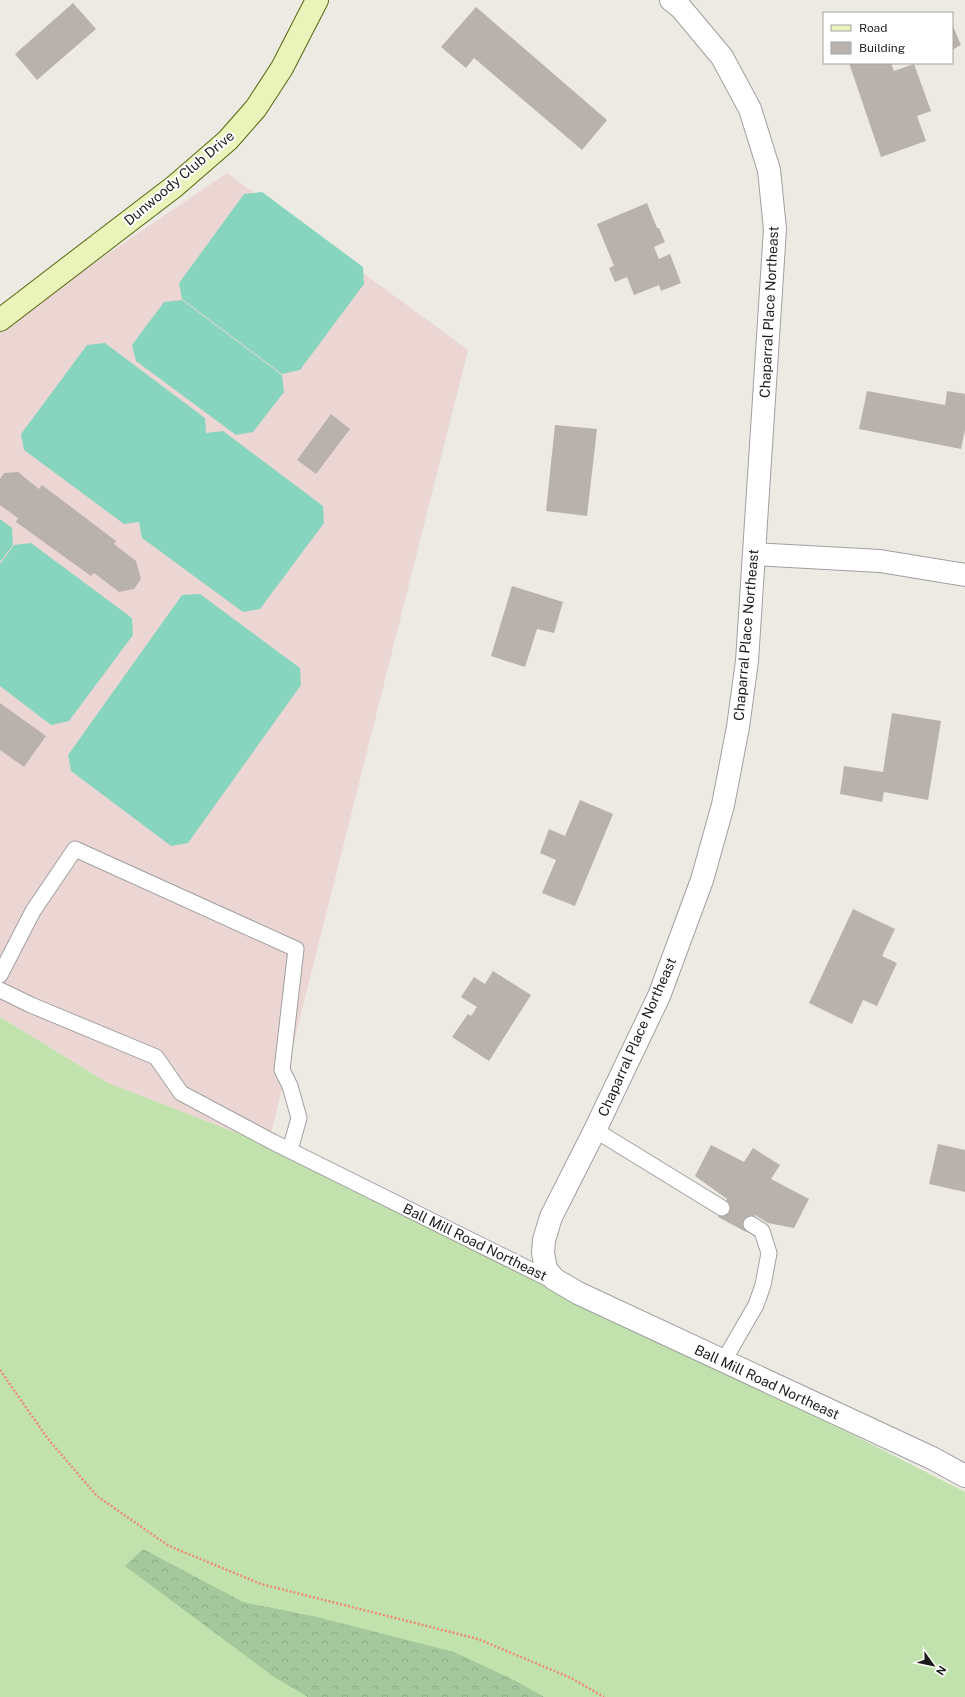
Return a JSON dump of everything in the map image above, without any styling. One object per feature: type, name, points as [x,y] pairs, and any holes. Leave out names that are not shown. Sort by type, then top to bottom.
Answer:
[{"type":"street","name":"Dunwoody Club Drive","points":[[0,320],[175,186],[228,140],[256,108],[282,68],[317,0]]},
{"type":"street","name":"Chaparral Place Northeast","points":[[578,1293],[554,1279],[546,1269],[543,1253],[544,1240],[550,1217],[595,1130],[659,996],[702,880],[723,805],[738,727],[747,661],[775,228],[769,170],[750,109],[722,57],[681,8],[672,0]]},
{"type":"street","points":[[754,554],[880,561],[965,575]]},
{"type":"street","name":"Ball Mill Road Northeast","points":[[578,1293],[723,1362],[932,1458],[965,1476]]},
{"type":"lane","points":[[0,975],[33,911],[75,849],[296,949],[282,1070],[290,1086],[299,1118],[290,1150]]},
{"type":"lane","name":"Ball Mill Road Northeast","points":[[0,990],[31,1005],[156,1057],[181,1093],[290,1150],[578,1293]]},
{"type":"lane","points":[[595,1130],[722,1208]]},
{"type":"lane","points":[[723,1362],[756,1305],[763,1285],[769,1253],[762,1231],[751,1224]]},
{"type":"path","points":[[0,1370],[48,1439],[97,1496],[168,1546],[261,1584],[478,1639],[571,1678],[604,1697]]},
{"type":"shaded area","points":[[227,173],[468,350],[268,1145],[108,1083],[0,1017],[0,327]]},
{"type":"green space","points":[[262,192],[363,267],[364,284],[300,370],[282,374],[182,299],[179,283],[244,194]]},
{"type":"green space","points":[[182,300],[282,375],[284,392],[253,432],[236,435],[136,361],[132,345],[164,302]]},
{"type":"green space","points":[[105,343],[205,418],[206,433],[223,431],[323,506],[324,523],[260,609],[243,612],[142,538],[139,522],[124,524],[24,450],[21,434],[87,345]]},
{"type":"green space","points":[[0,519],[12,528],[13,545],[0,562]]},
{"type":"green space","points":[[31,543],[132,618],[133,635],[69,721],[51,725],[0,686],[0,564],[14,545]]},
{"type":"green space","points":[[200,594],[300,668],[301,685],[188,843],[171,846],[71,771],[68,755],[182,595]]},
{"type":"green space","points":[[0,1017],[108,1083],[268,1145],[529,1270],[965,1492],[965,1697],[0,1697]]},
{"type":"green space","points":[[143,1549],[243,1602],[317,1617],[454,1652],[514,1680],[544,1697],[308,1697],[274,1677],[125,1566]]},
{"type":"building","points":[[73,3],[96,29],[37,80],[15,54]]},
{"type":"building","points":[[476,7],[607,120],[582,150],[474,58],[466,68],[441,47]]},
{"type":"building","points":[[953,26],[961,45],[953,49]]},
{"type":"building","points":[[849,64],[891,64],[894,71],[914,64],[931,111],[917,116],[926,141],[881,157]]},
{"type":"building","points":[[647,203],[657,228],[659,228],[665,242],[654,247],[659,259],[670,254],[681,283],[661,291],[659,285],[634,295],[627,277],[615,282],[609,268],[614,266],[597,224]]},
{"type":"building","points":[[867,391],[945,405],[947,391],[965,394],[965,430],[961,449],[859,429]]},
{"type":"building","points":[[331,414],[350,429],[316,474],[297,460]]},
{"type":"building","points":[[555,425],[597,429],[587,516],[546,511]]},
{"type":"building","points":[[18,472],[39,489],[42,485],[116,541],[114,544],[136,561],[141,579],[134,589],[119,592],[94,573],[91,576],[16,522],[18,518],[0,505],[0,479],[4,473]]},
{"type":"building","points":[[512,586],[563,602],[554,633],[537,629],[525,667],[491,656]]},
{"type":"building","points":[[0,703],[46,736],[24,767],[0,750]]},
{"type":"building","points":[[892,713],[941,721],[928,800],[884,792],[882,802],[840,794],[844,766],[883,772]]},
{"type":"building","points":[[580,800],[613,814],[575,906],[542,893],[556,860],[540,853],[549,829],[565,836]]},
{"type":"building","points":[[853,909],[895,929],[882,956],[897,963],[877,1006],[863,1000],[852,1024],[809,1003]]},
{"type":"building","points":[[493,971],[531,995],[489,1061],[452,1037],[468,1014],[471,1016],[477,1007],[461,997],[474,977],[485,984]]},
{"type":"building","points":[[938,1144],[965,1150],[965,1192],[929,1184]]},
{"type":"building","points":[[711,1145],[744,1162],[753,1148],[780,1165],[771,1179],[809,1199],[794,1228],[768,1223],[755,1215],[746,1232],[718,1217],[727,1199],[695,1176]]}]
